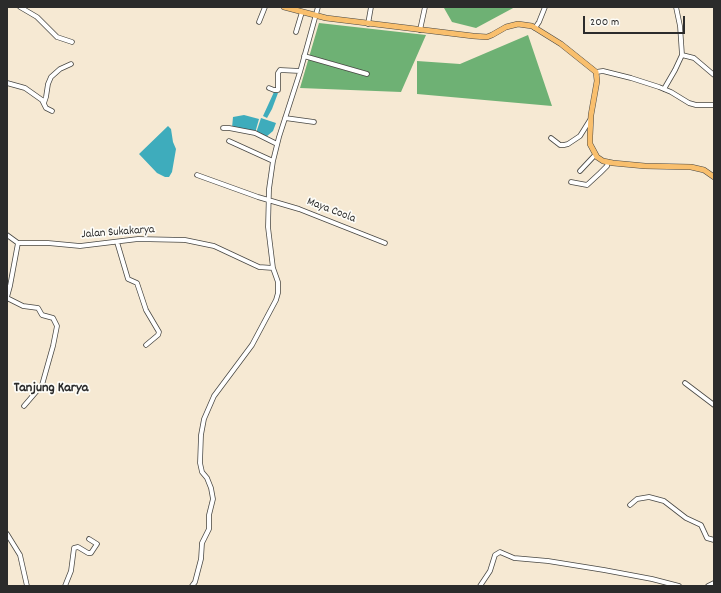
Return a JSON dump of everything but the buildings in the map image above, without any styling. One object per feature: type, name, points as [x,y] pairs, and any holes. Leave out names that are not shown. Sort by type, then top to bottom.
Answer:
[{"type":"main road","points":[[284,7],[326,18],[486,37],[492,36],[506,28],[518,24],[535,28],[561,44],[596,72],[590,120],[590,144],[594,155],[599,159],[608,162],[645,166],[691,167],[704,170],[714,178]]},
{"type":"street","points":[[20,7],[37,17],[57,37],[72,42]]},
{"type":"street","points":[[259,22],[265,7]]},
{"type":"street","points":[[192,586],[195,582],[202,559],[202,543],[209,529],[209,515],[213,499],[211,488],[207,478],[202,472],[200,463],[201,435],[204,419],[214,396],[252,345],[276,300],[278,293],[278,282],[273,268],[268,227],[273,161],[318,7]]},
{"type":"street","points":[[368,24],[371,7]]},
{"type":"street","points":[[420,30],[425,7]]},
{"type":"street","points":[[535,28],[539,22],[544,7]]},
{"type":"street","points":[[664,89],[682,55],[680,26],[676,7]]},
{"type":"street","points":[[296,32],[302,12]]},
{"type":"street","points":[[682,55],[694,58],[714,75]]},
{"type":"street","points":[[304,56],[367,74]]},
{"type":"street","points":[[44,103],[47,86],[51,77],[60,68],[71,64]]},
{"type":"street","points":[[269,88],[278,90],[279,70],[300,71]]},
{"type":"street","points":[[596,72],[603,71],[631,78],[664,89],[689,103],[696,105],[714,104]]},
{"type":"street","points":[[7,83],[24,87],[44,103],[46,108],[52,111]]},
{"type":"street","points":[[285,118],[314,122]]},
{"type":"street","points":[[552,138],[560,145],[568,144],[580,136],[590,120]]},
{"type":"street","points":[[223,128],[255,133],[277,144]]},
{"type":"street","points":[[229,142],[273,161]]},
{"type":"street","points":[[580,171],[594,155]]},
{"type":"street","points":[[571,182],[587,185],[607,166],[608,162]]},
{"type":"street","name":"Maya Coola","points":[[197,175],[299,209],[385,243]]},
{"type":"street","points":[[7,235],[18,243],[7,297],[23,306],[38,308],[42,315],[53,318],[57,326],[56,335],[42,384],[24,406]]},
{"type":"street","name":"Jalan Sukakarya","points":[[18,243],[48,243],[80,246],[143,239],[200,242],[222,249],[259,267],[273,268]]},
{"type":"street","points":[[117,242],[128,279],[138,285],[146,310],[159,332],[158,335],[146,345]]},
{"type":"street","points":[[685,383],[714,405]]},
{"type":"street","points":[[630,505],[637,499],[649,497],[664,501],[686,518],[701,525],[707,538],[714,540]]},
{"type":"street","points":[[7,534],[20,555],[27,586]]},
{"type":"street","points":[[65,586],[70,574],[74,548],[78,547],[88,553],[91,553],[97,544],[89,540]]},
{"type":"street","points":[[480,586],[490,571],[495,555],[500,552],[514,558],[548,561],[604,570],[652,579],[679,586]]},
{"type":"street","points":[[708,586],[714,583]]},
{"type":"green space","points":[[515,7],[476,28],[452,22],[444,8]]},
{"type":"green space","points":[[319,23],[426,35],[401,92],[300,88]]},
{"type":"green space","points":[[528,35],[552,106],[417,94],[417,61],[460,64]]},
{"type":"water","points":[[274,92],[278,93],[267,118],[263,116]]},
{"type":"water","points":[[244,115],[259,119],[255,133],[232,128],[233,117]]},
{"type":"water","points":[[261,118],[276,123],[273,131],[266,137],[256,133]]},
{"type":"water","points":[[168,126],[171,129],[173,142],[176,149],[172,172],[169,177],[165,177],[157,173],[139,154]]},
{"type":"district","name":"Tanjung Karya","points":[[51,389]]}]
